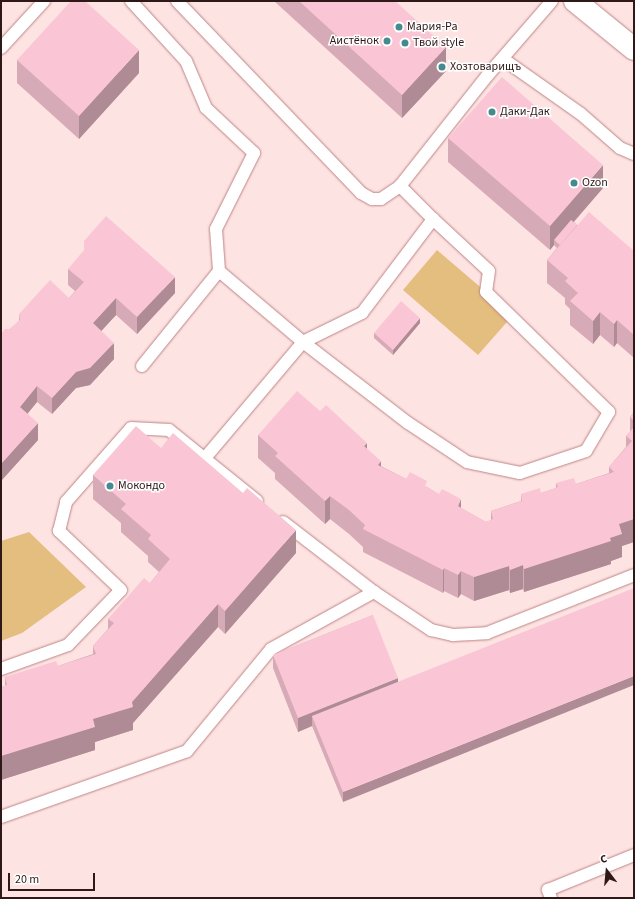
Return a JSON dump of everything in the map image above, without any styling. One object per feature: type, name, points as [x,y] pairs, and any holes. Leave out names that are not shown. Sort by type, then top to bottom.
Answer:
[{"type":"street","points":[[574,1],[634,49]]},
{"type":"lane","points":[[1,48],[44,1]]},
{"type":"lane","points":[[131,1],[186,60],[206,108],[254,153],[216,229],[219,271],[142,366]]},
{"type":"lane","points":[[177,1],[361,193],[372,199],[381,199],[400,186],[552,1]]},
{"type":"lane","points":[[503,59],[581,114],[620,148],[634,154]]},
{"type":"lane","points":[[219,271],[303,342],[408,423],[467,462],[520,473],[586,451],[609,412],[486,292],[489,271],[432,219],[400,186]]},
{"type":"lane","points":[[205,458],[303,342],[362,313],[432,219]]},
{"type":"lane","points":[[1,669],[68,646],[121,590],[59,531],[66,502],[131,428],[169,430],[268,510],[374,592],[431,630],[460,635],[488,633],[634,575]]},
{"type":"lane","points":[[1,816],[187,751],[271,649],[374,592]]},
{"type":"lane","points":[[551,898],[548,890],[634,855]]},
{"type":"shaded area","points":[[437,250],[513,315],[478,355],[403,290]]},
{"type":"shaded area","points":[[29,532],[86,587],[22,633],[1,641],[1,541]]},
{"type":"building","points":[[71,1],[85,1],[139,50],[79,116],[17,60]]},
{"type":"building","points":[[299,1],[395,1],[446,47],[402,95]]},
{"type":"building","points":[[502,77],[603,165],[550,226],[448,138]]},
{"type":"building","points":[[589,212],[634,251],[634,335],[617,320],[614,324],[600,312],[593,321],[570,301],[578,293],[565,281],[568,278],[547,260]]},
{"type":"building","points":[[106,216],[175,277],[137,317],[116,298],[93,323],[114,343],[90,368],[76,372],[52,398],[37,386],[20,407],[38,423],[1,464],[1,334],[5,329],[10,329],[20,320],[19,314],[50,280],[69,298],[84,282],[68,269],[84,250],[84,241]]},
{"type":"building","points":[[571,220],[577,225],[560,245],[554,240]]},
{"type":"building","points":[[401,301],[420,318],[393,350],[374,333]]},
{"type":"building","points":[[297,391],[320,411],[326,405],[367,443],[364,446],[381,461],[378,465],[406,479],[410,472],[427,481],[425,486],[439,494],[442,489],[461,499],[458,506],[486,522],[493,519],[491,511],[522,501],[521,494],[540,488],[541,493],[558,487],[556,483],[574,478],[576,484],[614,472],[609,467],[632,441],[626,436],[634,427],[634,519],[619,524],[622,534],[610,538],[611,541],[524,569],[523,565],[510,570],[509,566],[474,577],[461,571],[458,575],[444,568],[443,570],[363,529],[365,525],[349,510],[330,496],[325,501],[275,456],[278,453],[258,435]]},
{"type":"building","points":[[634,412],[634,421],[630,417]]},
{"type":"building","points":[[136,426],[161,448],[173,433],[243,493],[247,488],[296,530],[225,611],[218,604],[132,702],[133,707],[93,719],[95,727],[1,756],[1,687],[7,685],[5,677],[56,661],[58,666],[96,654],[93,646],[114,623],[108,619],[144,578],[150,583],[170,559],[148,539],[151,535],[121,509],[126,504],[93,475]]},
{"type":"building","points":[[634,588],[634,676],[343,792],[312,716]]},
{"type":"building","points":[[373,615],[398,678],[298,718],[273,655]]},
{"type":"place","name":"Мария-Ра","points":[[399,27]]},
{"type":"place","name":"Аистёнок","points":[[387,41]]},
{"type":"place","name":"Твой style","points":[[405,43]]},
{"type":"place","name":"Хозтоварищъ","points":[[442,67]]},
{"type":"place","name":"Даки-Дак","points":[[492,112]]},
{"type":"place","name":"Ozon","points":[[574,183]]},
{"type":"place","name":"Мокондо","points":[[110,486]]}]
